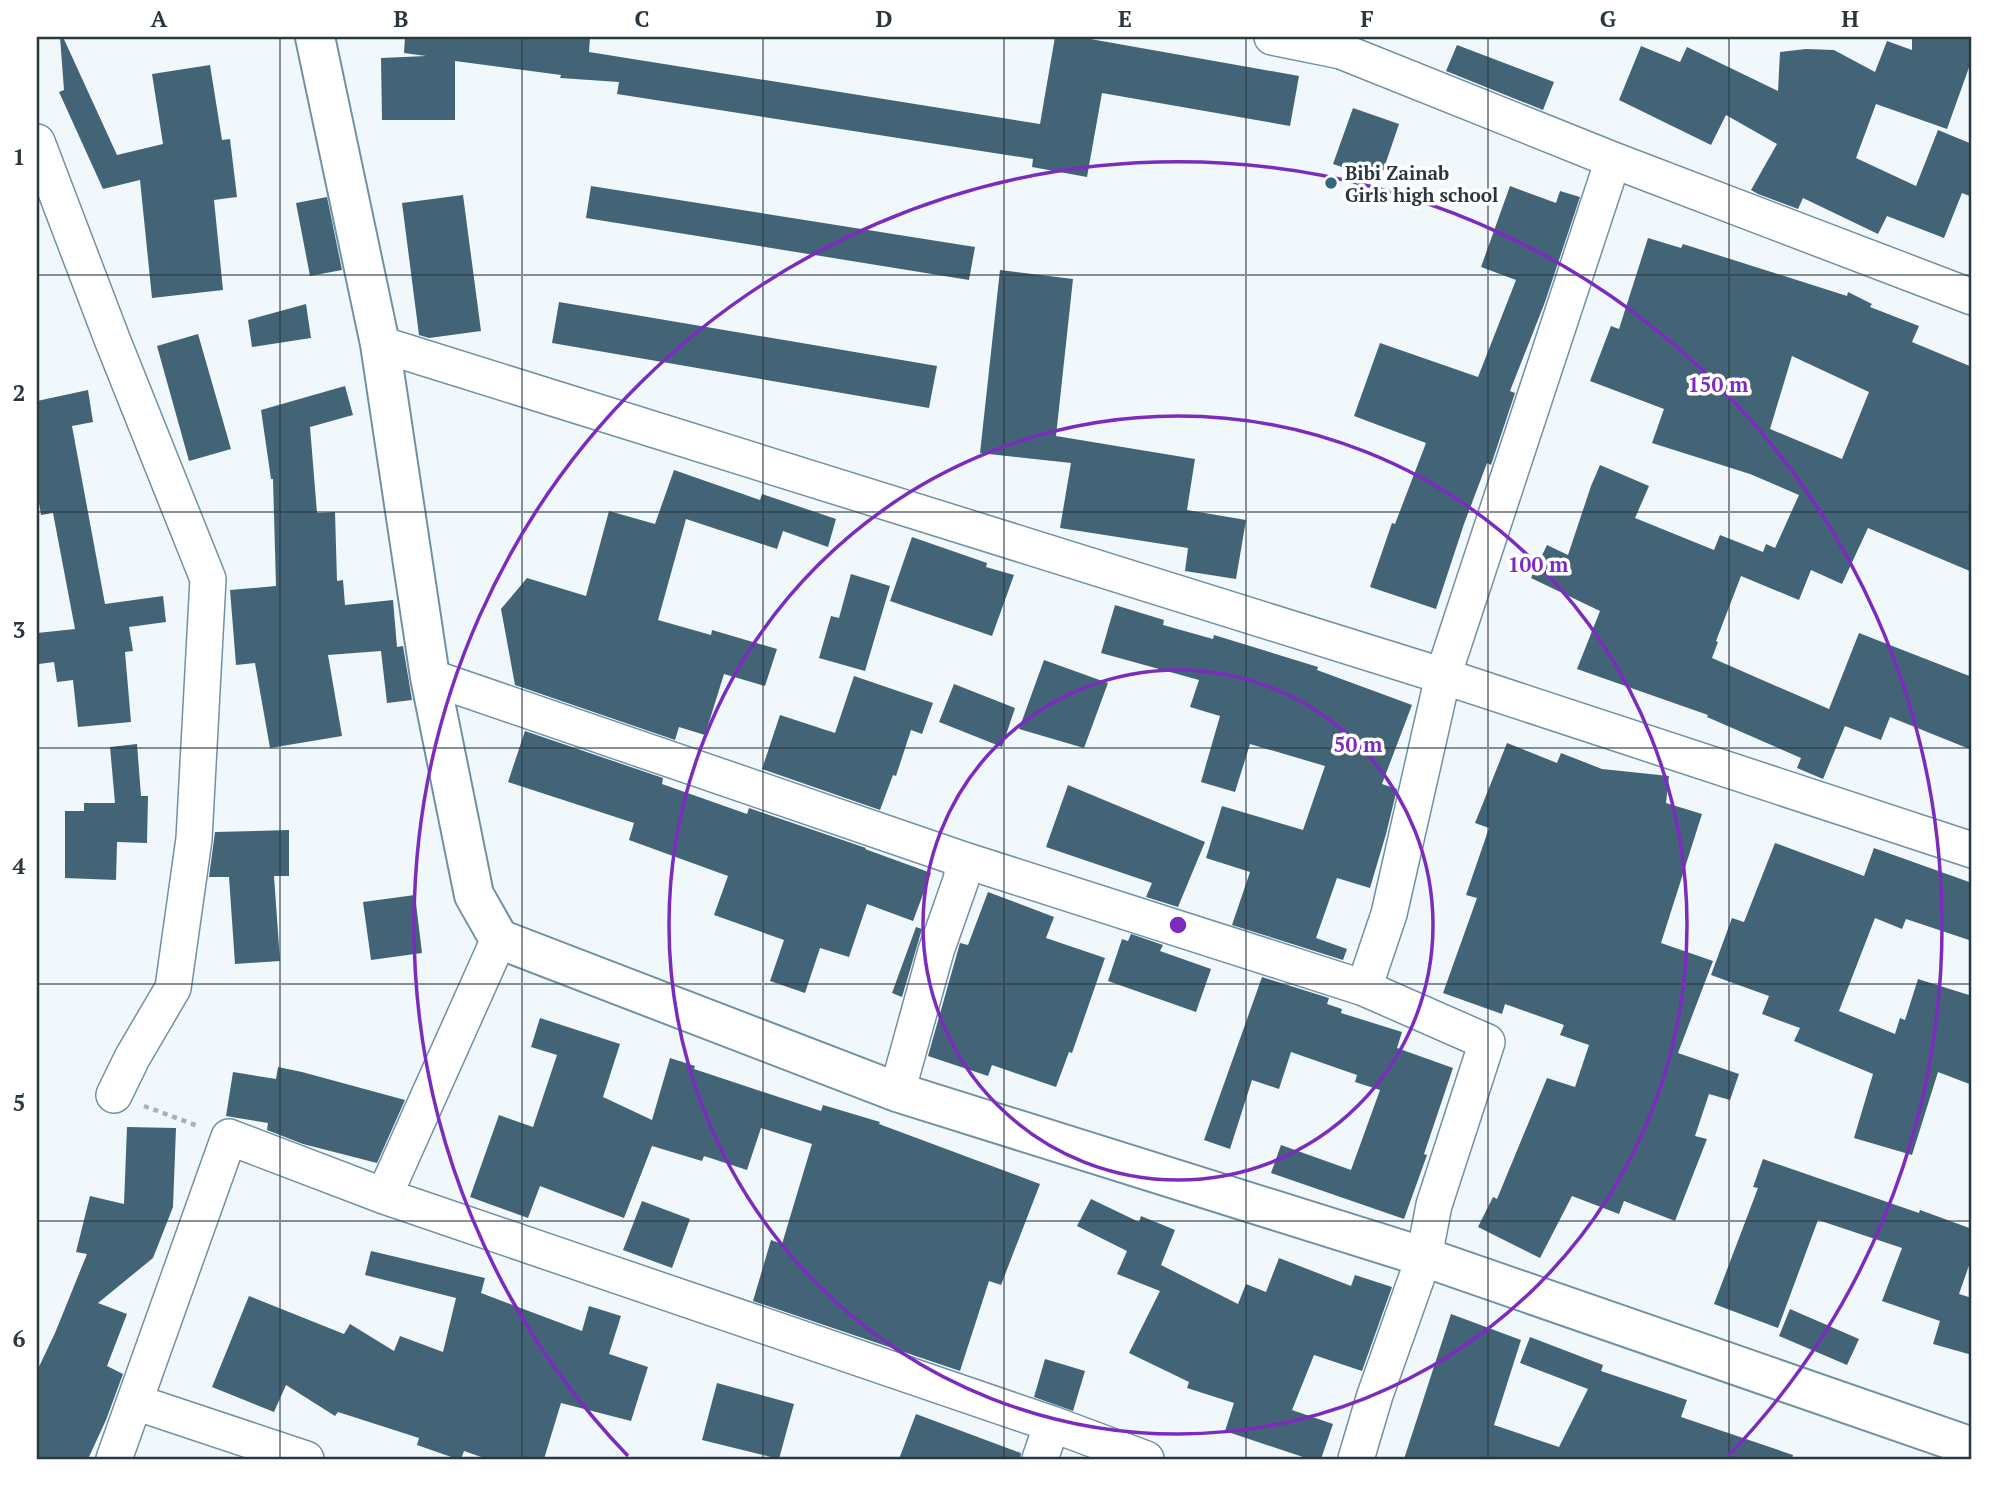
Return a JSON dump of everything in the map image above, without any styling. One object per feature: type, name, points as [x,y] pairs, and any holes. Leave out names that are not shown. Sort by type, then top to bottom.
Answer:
[{"type":"main road","points":[[315,37],[380,344],[430,677],[474,895],[499,939],[897,1092],[1424,1257],[1972,1447]]},
{"type":"street","points":[[1272,37],[1342,44],[1613,160],[1972,296]]},
{"type":"street","points":[[37,142],[208,579],[194,839],[173,988],[132,1058],[114,1095]]},
{"type":"street","points":[[1364,988],[1389,914],[1443,676],[1613,160]]},
{"type":"street","points":[[380,344],[1443,676],[1972,850]]},
{"type":"street","points":[[430,677],[964,860],[1364,988],[1487,1042],[1434,1205],[1424,1257],[1375,1395],[1356,1459]]},
{"type":"street","points":[[897,1092],[936,951],[961,880],[964,860]]},
{"type":"street","points":[[384,1196],[499,939]]},
{"type":"street","points":[[114,1459],[229,1138],[384,1196],[1052,1424],[1146,1459]]},
{"type":"street","points":[[135,1402],[306,1459]]},
{"type":"street","points":[[1040,1459],[1052,1424]]},
{"type":"path","points":[[114,1095],[229,1138]]},
{"type":"building","points":[[60,37],[63,37],[117,155],[163,144],[152,74],[210,65],[222,140],[230,139],[237,197],[214,200],[223,290],[152,298],[140,180],[103,189],[59,92],[64,90]]},
{"type":"building","points":[[405,37],[590,37],[589,52],[1040,124],[1055,37],[1079,37],[1299,76],[1290,126],[1102,93],[1087,177],[1032,167],[1033,159],[617,94],[619,82],[560,78],[561,75],[455,61],[455,120],[382,120],[381,58],[426,56],[404,53]]},
{"type":"building","points":[[1912,37],[1972,37],[1972,59],[1947,129],[1876,104],[1856,158],[1916,186],[1938,130],[1972,144],[1972,197],[1962,193],[1944,238],[1887,216],[1878,234],[1803,198],[1798,209],[1758,194],[1751,190],[1777,144],[1726,115],[1711,145],[1619,100],[1641,46],[1680,62],[1687,47],[1778,91],[1780,52],[1834,50],[1875,72],[1887,41],[1912,50]]},
{"type":"building","points":[[1457,45],[1554,82],[1543,110],[1446,71]]},
{"type":"building","points":[[1353,108],[1399,124],[1380,180],[1333,164]]},
{"type":"building","points":[[591,186],[975,247],[969,280],[586,218]]},
{"type":"building","points":[[1510,186],[1556,203],[1560,191],[1580,197],[1545,302],[1510,391],[1515,393],[1491,465],[1487,463],[1436,609],[1370,587],[1392,523],[1395,524],[1426,443],[1354,416],[1380,343],[1478,377],[1516,280],[1481,267]]},
{"type":"building","points":[[463,195],[481,331],[429,338],[419,335],[402,203]]},
{"type":"building","points":[[327,197],[342,270],[310,276],[296,203]]},
{"type":"building","points":[[1648,238],[1681,248],[1683,244],[1847,296],[1848,292],[1872,304],[1870,307],[1919,326],[1912,342],[1972,367],[1972,572],[1868,528],[1842,584],[1811,570],[1799,600],[1741,576],[1712,658],[1829,709],[1859,633],[1972,677],[1972,750],[1890,717],[1881,740],[1845,726],[1823,779],[1797,768],[1801,758],[1707,717],[1708,715],[1577,669],[1600,611],[1531,578],[1547,545],[1568,555],[1600,465],[1649,486],[1635,518],[1714,550],[1720,535],[1763,552],[1766,544],[1775,548],[1799,495],[1750,474],[1652,443],[1664,409],[1590,381],[1611,326],[1619,329]],"holes":[[[1792,356],[1869,392],[1842,459],[1770,429]]]},
{"type":"building","points":[[1000,270],[1073,279],[1056,436],[1195,459],[1187,510],[1246,520],[1236,579],[1185,571],[1188,548],[1060,528],[1071,463],[980,453]]},
{"type":"building","points":[[559,302],[937,366],[929,408],[552,343]]},
{"type":"building","points":[[306,304],[311,338],[252,347],[248,320]]},
{"type":"building","points":[[198,334],[231,449],[189,461],[157,346]]},
{"type":"building","points":[[345,386],[353,415],[310,427],[317,513],[335,512],[337,581],[343,580],[345,605],[393,600],[397,647],[403,646],[412,700],[387,703],[381,651],[328,655],[342,736],[270,748],[255,663],[236,665],[230,590],[276,586],[273,479],[261,410]]},
{"type":"building","points":[[88,390],[93,422],[72,426],[105,604],[163,596],[166,622],[129,627],[133,651],[125,652],[131,722],[78,727],[73,680],[57,682],[54,662],[39,664],[37,633],[75,629],[53,513],[41,515],[37,490],[37,401]]},
{"type":"building","points":[[674,470],[760,500],[762,494],[836,519],[828,547],[783,531],[777,549],[686,519],[658,620],[711,635],[712,630],[777,649],[765,686],[724,674],[705,735],[679,727],[675,740],[515,685],[501,609],[527,578],[586,596],[609,511],[655,524]]},
{"type":"building","points":[[912,537],[987,563],[986,567],[1014,575],[992,636],[890,601]]},
{"type":"building","points":[[851,574],[890,586],[865,671],[819,658],[831,616],[839,618]]},
{"type":"building","points":[[1115,605],[1164,620],[1163,625],[1213,639],[1214,635],[1318,667],[1317,670],[1412,705],[1382,784],[1397,789],[1370,888],[1337,878],[1316,938],[1347,949],[1343,960],[1232,925],[1250,872],[1206,858],[1222,806],[1303,830],[1325,766],[1250,744],[1235,792],[1201,782],[1220,716],[1190,707],[1199,680],[1101,653]]},
{"type":"building","points":[[1044,660],[1108,683],[1084,748],[1019,729]]},
{"type":"building","points":[[854,676],[933,703],[922,734],[911,730],[896,776],[893,775],[880,810],[762,769],[780,715],[835,733]]},
{"type":"building","points":[[954,684],[1015,708],[1002,747],[939,722]]},
{"type":"building","points":[[525,731],[663,778],[662,784],[747,814],[749,808],[931,873],[913,921],[867,904],[849,957],[820,948],[805,993],[770,981],[784,940],[714,915],[728,876],[629,840],[634,823],[508,782]]},
{"type":"building","points":[[1507,743],[1557,763],[1561,753],[1602,769],[1669,776],[1666,803],[1702,814],[1661,943],[1713,961],[1678,1053],[1739,1074],[1730,1100],[1709,1094],[1695,1136],[1707,1139],[1675,1221],[1624,1201],[1619,1214],[1572,1196],[1540,1258],[1478,1227],[1493,1197],[1497,1199],[1547,1078],[1575,1087],[1589,1045],[1560,1035],[1564,1025],[1505,1004],[1502,1014],[1443,993],[1477,898],[1466,895],[1489,828],[1475,823]]},
{"type":"building","points":[[137,744],[141,796],[148,796],[147,843],[117,842],[116,880],[65,878],[65,811],[84,811],[84,803],[115,803],[110,747]]},
{"type":"building","points":[[1068,785],[1205,842],[1178,907],[1146,897],[1152,883],[1046,847]]},
{"type":"building","points":[[289,830],[289,876],[274,876],[280,961],[235,964],[229,877],[209,877],[215,832]]},
{"type":"building","points":[[1775,843],[1864,876],[1874,848],[1972,883],[1972,941],[1906,919],[1902,929],[1875,918],[1839,1011],[1895,1034],[1900,1018],[1905,1020],[1918,979],[1972,996],[1972,1085],[1938,1072],[1912,1155],[1854,1138],[1873,1074],[1794,1041],[1800,1028],[1762,1014],[1769,996],[1711,975],[1732,918],[1744,922]]},
{"type":"building","points":[[988,892],[1054,917],[1046,938],[1105,958],[1072,1053],[1069,1052],[1056,1087],[992,1065],[988,1076],[928,1056],[960,943],[968,945]]},
{"type":"building","points":[[415,895],[422,953],[371,960],[363,902]]},
{"type":"building","points":[[916,927],[922,929],[902,997],[892,993]]},
{"type":"building","points":[[1131,934],[1163,945],[1160,951],[1211,969],[1196,1012],[1108,981],[1122,939],[1128,941]]},
{"type":"building","points":[[1262,977],[1329,998],[1327,1004],[1342,1009],[1341,1013],[1402,1032],[1397,1048],[1453,1068],[1424,1154],[1427,1155],[1404,1219],[1271,1173],[1281,1145],[1351,1170],[1380,1090],[1355,1082],[1357,1075],[1291,1052],[1279,1089],[1252,1080],[1230,1149],[1204,1140]]},
{"type":"building","points":[[540,1018],[620,1044],[603,1097],[652,1120],[670,1058],[695,1066],[694,1069],[821,1111],[823,1105],[880,1122],[879,1124],[1040,1184],[1001,1285],[989,1281],[960,1371],[753,1301],[771,1240],[782,1244],[812,1144],[761,1128],[747,1170],[704,1156],[702,1161],[652,1146],[624,1218],[540,1186],[528,1218],[470,1197],[499,1115],[533,1127],[557,1055],[531,1047]]},
{"type":"building","points":[[278,1067],[405,1100],[377,1163],[303,1144],[267,1130],[268,1123],[226,1116],[233,1072],[276,1079]]},
{"type":"building","points":[[127,1127],[176,1128],[173,1207],[153,1258],[98,1303],[127,1314],[107,1366],[123,1374],[88,1459],[37,1459],[37,1371],[87,1254],[76,1252],[90,1196],[124,1204]]},
{"type":"building","points":[[1763,1159],[1972,1229],[1972,1257],[1959,1294],[1972,1298],[1972,1355],[1933,1344],[1940,1321],[1882,1301],[1902,1248],[1818,1220],[1778,1328],[1714,1304],[1758,1188],[1753,1187]]},
{"type":"building","points":[[1091,1199],[1139,1222],[1141,1216],[1175,1230],[1161,1265],[1238,1304],[1246,1284],[1266,1292],[1279,1258],[1351,1286],[1355,1275],[1392,1287],[1362,1371],[1314,1355],[1292,1410],[1333,1424],[1321,1459],[1309,1459],[1225,1431],[1234,1403],[1187,1388],[1189,1382],[1129,1353],[1160,1291],[1117,1274],[1127,1251],[1077,1226]]},
{"type":"building","points":[[642,1201],[690,1219],[672,1268],[623,1250]]},
{"type":"building","points":[[371,1251],[485,1278],[481,1293],[582,1331],[589,1306],[621,1316],[609,1354],[648,1367],[631,1421],[561,1403],[544,1459],[487,1459],[464,1451],[461,1459],[457,1459],[417,1445],[419,1438],[338,1412],[335,1416],[286,1385],[274,1412],[212,1387],[249,1296],[344,1334],[350,1324],[394,1351],[400,1336],[443,1352],[456,1298],[365,1275]]},
{"type":"building","points":[[1790,1309],[1859,1339],[1847,1365],[1779,1336]]},
{"type":"building","points":[[1451,1314],[1521,1340],[1494,1425],[1559,1447],[1588,1389],[1520,1363],[1530,1337],[1603,1365],[1601,1371],[1687,1400],[1681,1417],[1793,1455],[1792,1459],[1404,1459]]},
{"type":"building","points":[[1045,1359],[1085,1371],[1073,1411],[1034,1397]]},
{"type":"building","points":[[717,1383],[794,1404],[779,1459],[702,1440]]},
{"type":"building","points":[[916,1414],[1021,1453],[1020,1459],[899,1459]]},
{"type":"place","name":"Bibi Zainab Girls high school","points":[[1331,183]]}]
